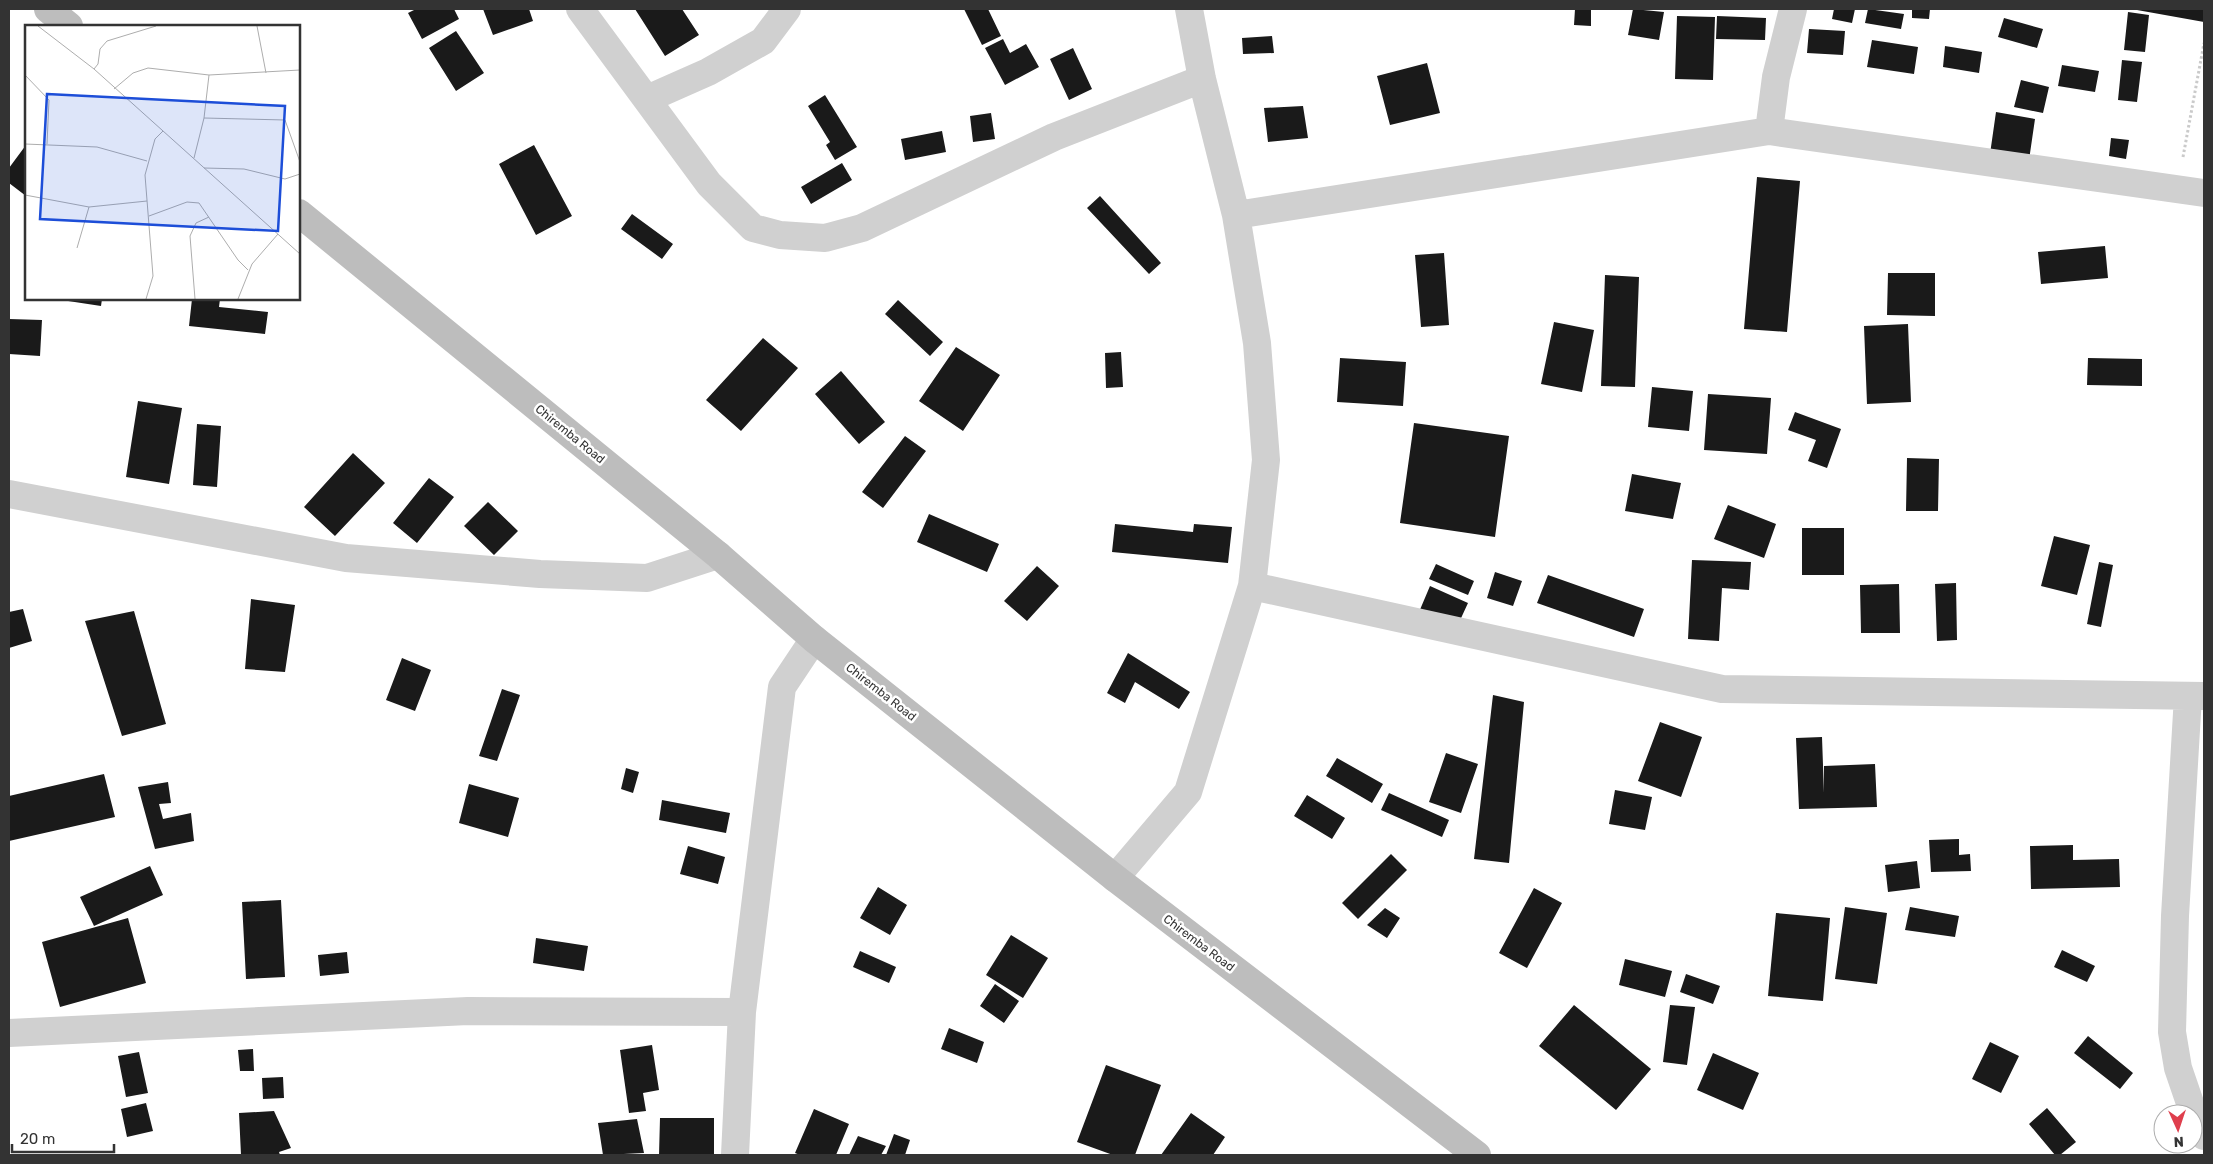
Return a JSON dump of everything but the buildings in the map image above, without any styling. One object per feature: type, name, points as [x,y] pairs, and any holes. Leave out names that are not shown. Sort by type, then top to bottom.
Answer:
[{"type":"main road","points":[[48,9],[68,25]]},
{"type":"main road","name":"Chiremba Road","points":[[300,214],[718,555],[814,639],[1115,878],[1476,1155]]},
{"type":"street","points":[[580,9],[709,184],[753,228],[780,235],[825,238],[862,228],[1054,137],[1202,79]]},
{"type":"street","points":[[647,99],[708,72],[763,40],[786,9]]},
{"type":"street","points":[[1115,878],[1188,792],[1252,586],[1266,460],[1257,343],[1236,216],[1202,79],[1189,9]]},
{"type":"street","points":[[1769,132],[1776,77],[1793,9]]},
{"type":"street","points":[[1236,216],[1769,132],[2192,191]]},
{"type":"street","points":[[9,494],[346,558],[540,574],[648,578],[718,555]]},
{"type":"street","points":[[1252,586],[1722,689],[2196,696],[2175,916],[2172,1032],[2178,1068],[2204,1136]]},
{"type":"street","points":[[735,1155],[742,1012],[782,687],[814,639]]},
{"type":"street","points":[[9,1033],[468,1011],[742,1012]]},
{"type":"path","points":[[2192,191],[2185,141],[2204,43]]}]
